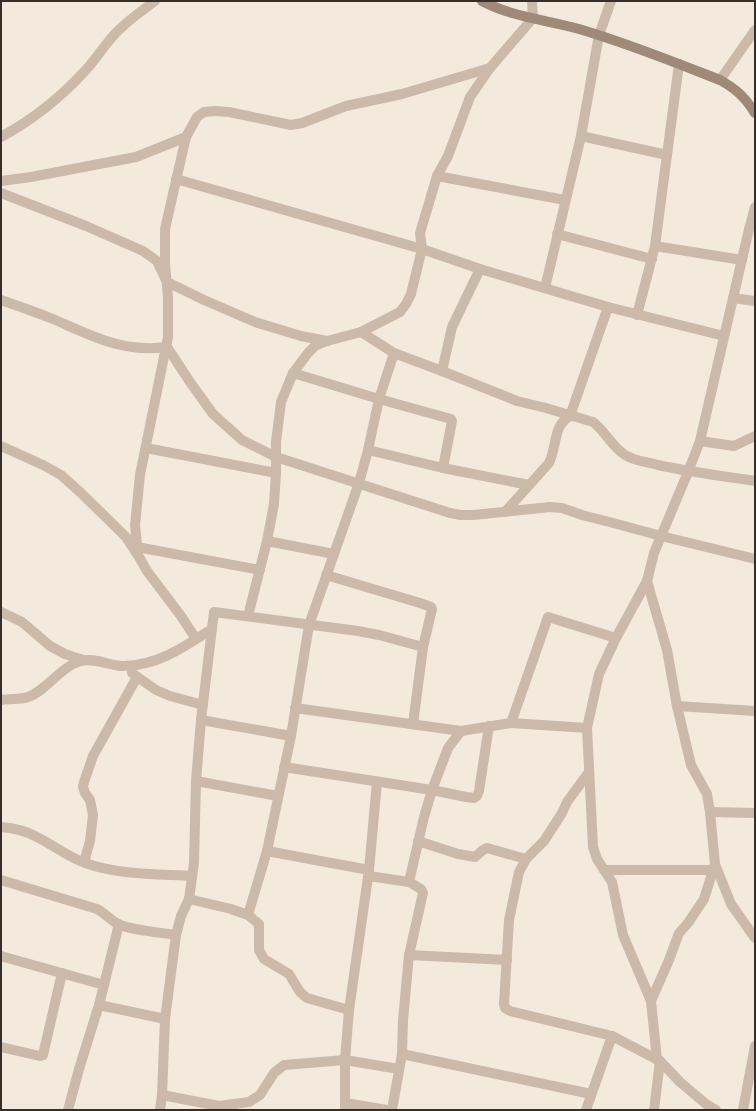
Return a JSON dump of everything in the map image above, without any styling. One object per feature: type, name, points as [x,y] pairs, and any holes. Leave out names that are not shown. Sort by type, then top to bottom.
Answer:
[{"type":"street","points":[[1,137],[24,124],[53,102],[84,72],[104,45],[121,28],[155,1]]},
{"type":"street","points":[[482,1],[494,7],[599,35],[720,80],[736,90],[748,102],[755,113]]},
{"type":"street","points":[[248,616],[267,541],[275,490],[276,442],[281,402],[293,373],[315,346],[327,340],[361,332],[400,312],[406,304],[411,294],[422,250],[420,233],[437,176],[448,156],[470,97],[490,68],[533,18],[532,1]]},
{"type":"street","points":[[544,288],[581,136],[599,35],[611,1]]},
{"type":"street","points":[[720,80],[755,30]]},
{"type":"street","points":[[637,314],[655,246],[679,64]]},
{"type":"street","points":[[196,640],[181,616],[146,571],[138,551],[135,525],[140,475],[167,347],[168,297],[165,264],[165,229],[186,137],[198,117],[204,112],[229,112],[291,125],[302,123],[346,106],[402,94],[490,68]]},
{"type":"street","points":[[581,136],[667,155]]},
{"type":"street","points":[[1,181],[136,157],[186,137]]},
{"type":"street","points":[[437,176],[565,200]]},
{"type":"street","points":[[176,179],[422,250],[608,307],[724,336]]},
{"type":"street","points":[[1,193],[86,226],[143,251],[156,261],[167,282],[204,300],[255,322],[301,336],[327,340]]},
{"type":"street","points":[[654,1110],[658,1061],[650,1001],[623,935],[612,882],[597,859],[593,847],[587,728],[599,674],[616,638],[647,581],[654,553],[700,441],[742,260],[752,229],[755,207]]},
{"type":"street","points":[[557,234],[652,259]]},
{"type":"street","points":[[655,246],[742,260]]},
{"type":"street","points":[[442,370],[452,327],[480,269]]},
{"type":"street","points":[[733,298],[755,301]]},
{"type":"street","points":[[1,300],[122,347],[147,349],[167,347]]},
{"type":"street","points":[[505,512],[549,463],[560,424],[563,420],[570,416],[608,307]]},
{"type":"street","points":[[361,332],[394,353],[442,370],[517,401],[593,422],[619,450],[638,460],[688,472],[755,481]]},
{"type":"street","points":[[167,347],[213,414],[242,440],[276,457],[455,514],[473,515],[550,507],[562,508],[582,515],[661,536],[755,558]]},
{"type":"street","points":[[248,915],[267,851],[291,736],[309,625],[359,483],[379,399],[394,353]]},
{"type":"street","points":[[293,373],[451,419],[452,421],[443,468]]},
{"type":"street","points":[[700,441],[734,446],[755,436]]},
{"type":"street","points":[[1,446],[61,475],[95,506],[138,551],[260,570]]},
{"type":"street","points":[[146,448],[276,473]]},
{"type":"street","points":[[368,450],[443,468],[529,485]]},
{"type":"street","points":[[267,541],[334,554]]},
{"type":"street","points":[[326,575],[431,607],[433,611],[423,647],[413,724]]},
{"type":"street","points":[[647,581],[667,650],[690,765],[706,794],[710,812],[714,867],[731,904],[755,938]]},
{"type":"street","points":[[1,612],[22,622],[50,646],[65,654],[83,660],[122,666],[137,665],[162,659],[177,652],[212,629]]},
{"type":"street","points":[[160,1110],[165,1019],[176,935],[181,916],[189,899],[194,863],[196,781],[201,720],[214,612],[379,635],[423,647]]},
{"type":"street","points":[[511,723],[548,617],[616,638]]},
{"type":"street","points":[[1,700],[28,697],[72,665],[83,660]]},
{"type":"street","points":[[122,666],[156,690],[170,696],[203,705]]},
{"type":"street","points":[[84,862],[90,841],[93,815],[90,800],[83,787],[84,782],[93,756],[137,677]]},
{"type":"street","points":[[678,706],[755,711]]},
{"type":"street","points":[[295,708],[461,731],[511,723],[587,728]]},
{"type":"street","points":[[201,720],[291,736]]},
{"type":"street","points":[[284,767],[474,798],[477,796],[479,791],[489,726]]},
{"type":"street","points":[[409,882],[418,841],[432,790],[448,748],[461,731]]},
{"type":"street","points":[[590,772],[567,802],[562,813],[544,841],[526,859],[519,872],[509,920],[505,1008],[510,1011],[612,1036],[658,1061],[706,1104],[716,1110]]},
{"type":"street","points":[[196,781],[278,796]]},
{"type":"street","points":[[377,782],[369,873],[349,1010],[345,1060],[345,1106],[387,1110]]},
{"type":"street","points":[[710,812],[755,813]]},
{"type":"street","points":[[1,827],[36,836],[84,862],[101,868],[127,872],[192,876]]},
{"type":"street","points":[[418,841],[465,856],[475,857],[487,848],[526,859]]},
{"type":"street","points":[[267,851],[409,882],[421,889],[423,893],[408,955],[402,1054],[392,1110]]},
{"type":"street","points":[[604,870],[714,867]]},
{"type":"street","points":[[650,1001],[669,960],[679,933],[688,923],[704,899],[714,867]]},
{"type":"street","points":[[1,880],[97,909],[104,912],[110,919],[119,924],[176,935]]},
{"type":"street","points":[[189,899],[248,915],[259,924],[259,950],[264,959],[289,974],[300,992],[307,998],[349,1010]]},
{"type":"street","points":[[68,1110],[99,1004],[119,924]]},
{"type":"street","points":[[408,955],[507,960]]},
{"type":"street","points":[[1,956],[104,985]]},
{"type":"street","points":[[1,1047],[43,1056],[62,973]]},
{"type":"street","points":[[99,1004],[165,1019]]},
{"type":"street","points":[[586,1110],[612,1036]]},
{"type":"street","points":[[743,1110],[755,1046]]},
{"type":"street","points":[[402,1054],[591,1094]]},
{"type":"street","points":[[162,1095],[219,1106],[248,1106],[260,1095],[274,1073],[284,1065],[345,1060],[399,1069]]}]
